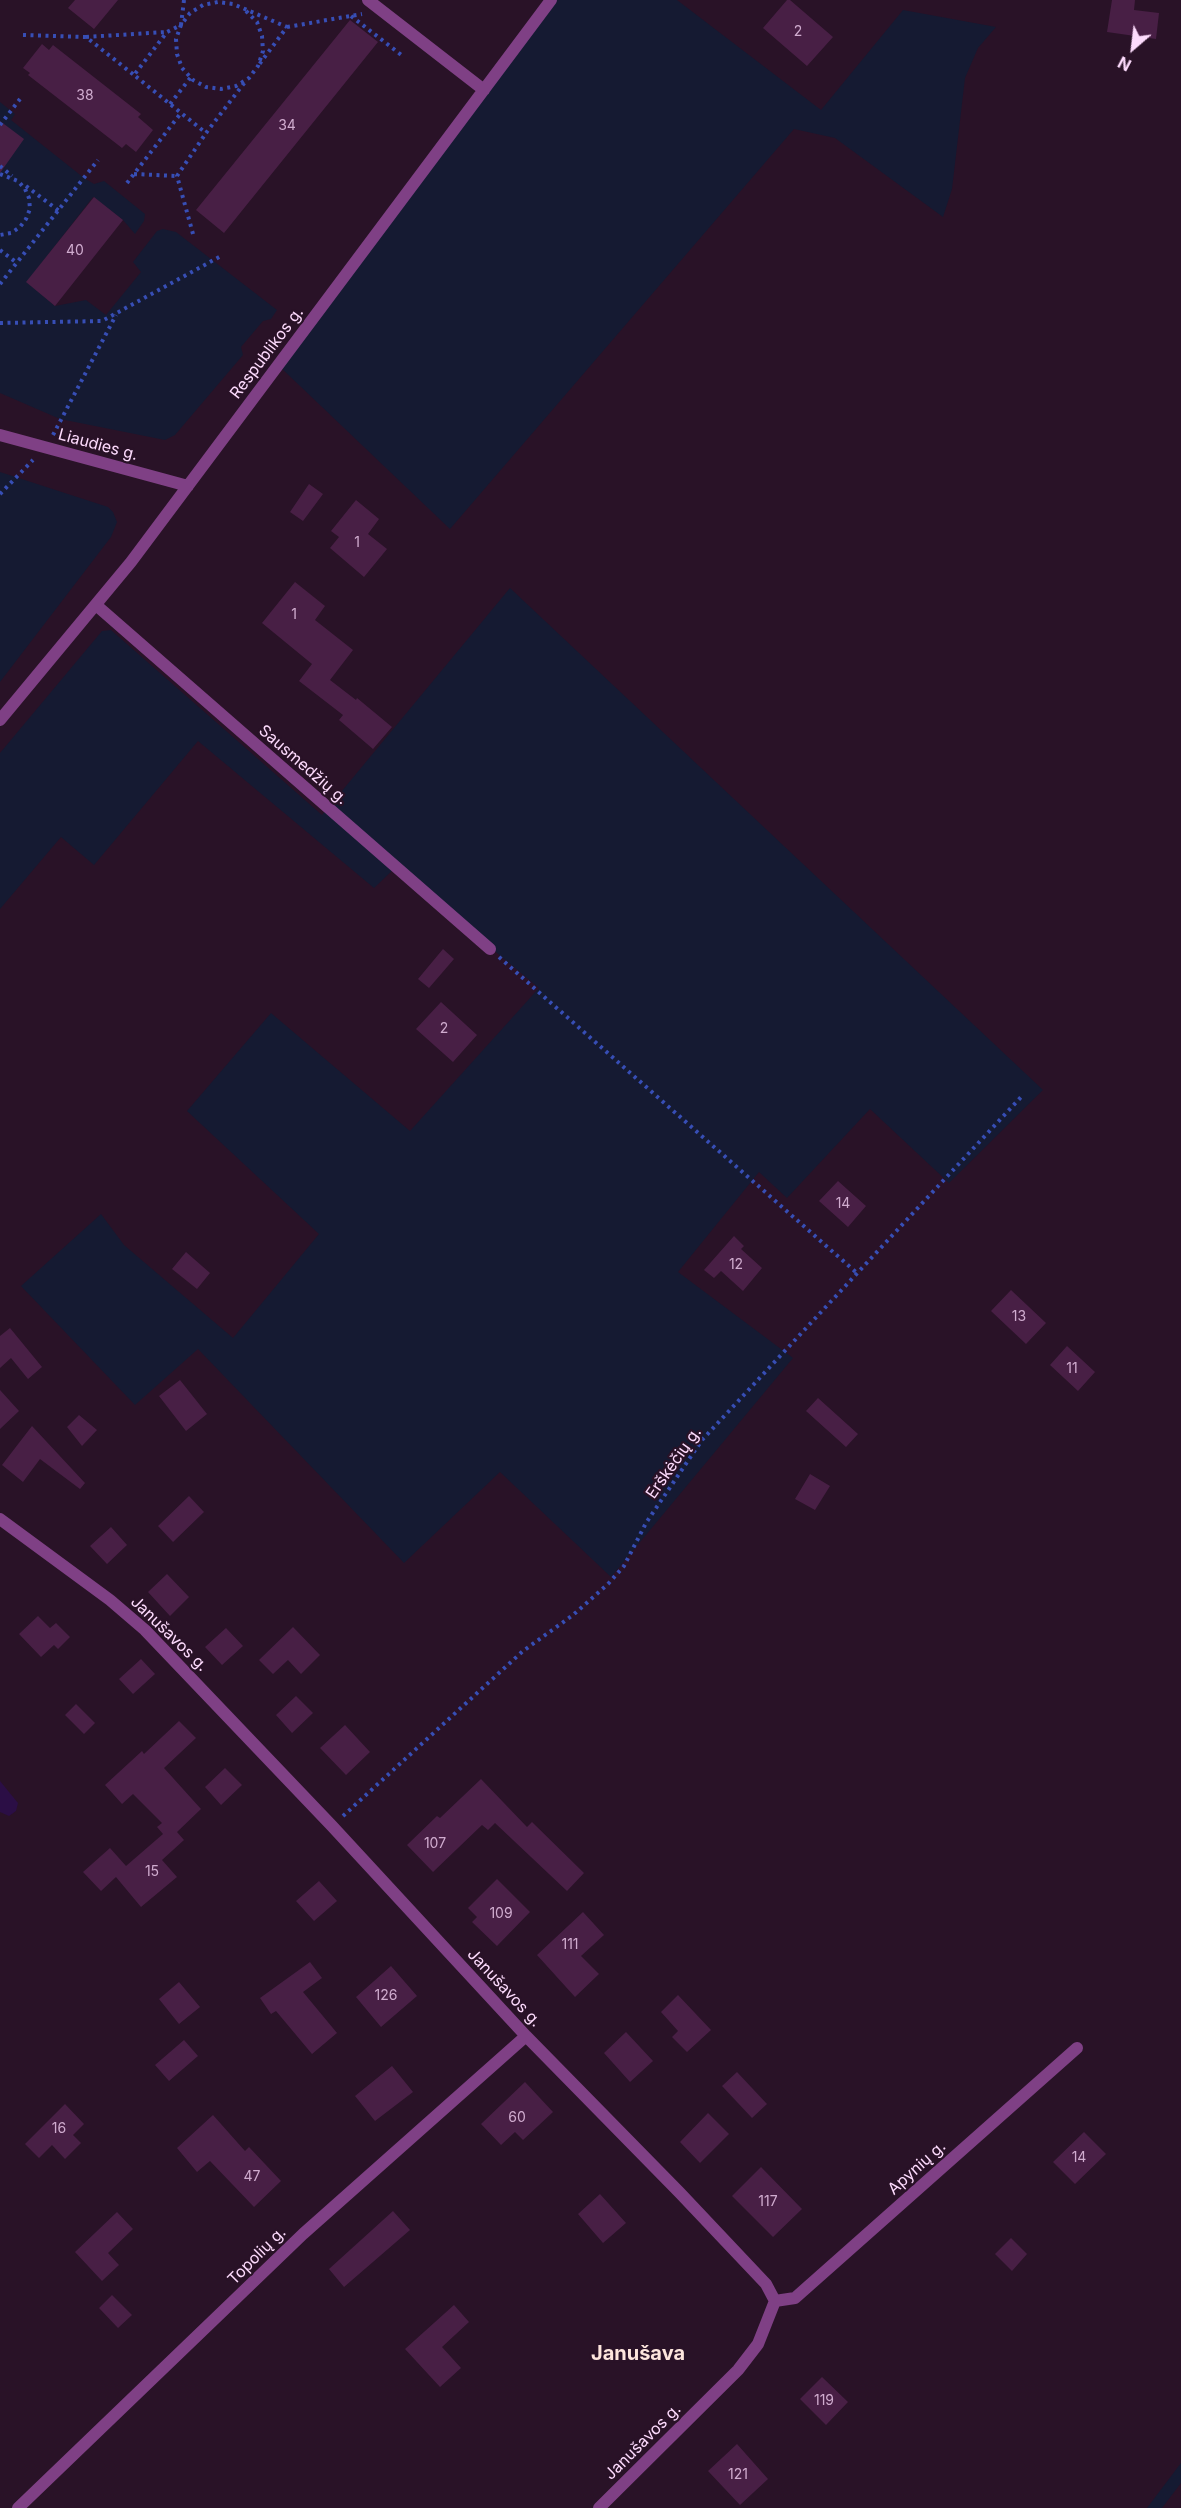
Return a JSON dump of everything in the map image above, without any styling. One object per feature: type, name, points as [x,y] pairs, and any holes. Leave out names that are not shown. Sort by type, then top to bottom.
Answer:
[{"type":"street","points":[[368,0],[484,90]]},
{"type":"street","name":"Respublikos g.","points":[[0,720],[96,605],[188,486],[551,0]]},
{"type":"street","name":"Liaudies g.","points":[[0,435],[188,486]]},
{"type":"street","name":"Sausmedžių g.","points":[[96,605],[490,949]]},
{"type":"street","name":"Janušavos g.","points":[[0,1519],[110,1600],[145,1630],[332,1826],[526,2036],[766,2284],[775,2301],[758,2344],[738,2370],[599,2508]]},
{"type":"street","name":"Topolių g.","points":[[18,2508],[303,2234],[526,2036]]},
{"type":"street","name":"Apynių g.","points":[[775,2301],[795,2298],[1077,2048]]},
{"type":"path","points":[[184,0],[181,25],[176,39],[177,54],[182,68],[206,87],[221,89],[236,86],[249,78]]},
{"type":"path","points":[[23,35],[86,38],[166,32],[181,25],[190,13],[203,5],[218,2],[233,4],[287,27],[382,11]]},
{"type":"path","points":[[246,11],[256,22],[262,36],[263,51],[258,66]]},
{"type":"path","points":[[351,16],[404,57]]},
{"type":"path","points":[[193,234],[177,176],[206,133],[287,27]]},
{"type":"path","points":[[134,75],[166,32]]},
{"type":"path","points":[[86,38],[206,133]]},
{"type":"path","points":[[170,104],[191,77]]},
{"type":"path","points":[[0,124],[20,99]]},
{"type":"path","points":[[127,183],[181,113]]},
{"type":"path","points":[[0,284],[98,160]]},
{"type":"path","points":[[0,166],[59,211]]},
{"type":"path","points":[[0,174],[18,181],[29,198],[30,209],[20,227],[11,233],[0,235]]},
{"type":"path","points":[[134,174],[177,176]]},
{"type":"path","points":[[0,250],[17,263]]},
{"type":"path","points":[[0,323],[102,321],[221,256]]},
{"type":"path","points":[[0,494],[45,447],[60,424],[116,315]]},
{"type":"path","points":[[490,949],[858,1274]]},
{"type":"path","name":"Erškėčių g.","points":[[332,1826],[523,1651],[573,1615],[608,1584],[624,1566],[646,1523],[702,1440],[1022,1096]]},
{"type":"shaded area","points":[[551,0],[677,0],[821,110],[903,10],[996,27],[978,48],[965,78],[952,189],[943,217],[835,138],[794,129],[450,529],[278,365]]},
{"type":"shaded area","points":[[0,102],[15,114],[11,120],[84,178],[94,184],[104,181],[145,214],[144,221],[135,234],[123,220],[93,197],[27,282],[55,306],[86,300],[106,315],[141,272],[133,262],[157,231],[163,229],[176,232],[277,310],[271,319],[263,321],[241,347],[243,355],[175,435],[165,440],[60,419],[0,393]]},
{"type":"shaded area","points":[[0,472],[108,507],[117,522],[111,537],[0,682]]},
{"type":"shaded area","points":[[510,588],[1043,1090],[949,1183],[870,1109],[787,1198],[759,1172],[678,1272],[793,1358],[611,1577],[500,1472],[404,1563],[198,1349],[135,1405],[21,1286],[101,1214],[124,1245],[233,1338],[319,1234],[187,1111],[271,1013],[410,1131],[539,988],[395,868],[374,888],[198,741],[94,865],[61,837],[0,909],[0,753],[102,631],[111,630],[322,815]]},
{"type":"shaded area","points":[[0,1781],[18,1803],[16,1811],[9,1816],[0,1812]]},
{"type":"shaded area","points":[[1181,2463],[1181,2483],[1162,2508],[1147,2508]]},
{"type":"building","points":[[75,0],[118,0],[94,29],[68,8]]},
{"type":"building","points":[[787,0],[790,0],[833,37],[807,66],[763,28]]},
{"type":"building","points":[[1112,0],[1135,0],[1134,10],[1159,13],[1156,39],[1107,32]]},
{"type":"building","points":[[350,20],[378,42],[224,233],[196,210]]},
{"type":"building","points":[[42,44],[49,50],[53,45],[141,114],[138,117],[153,130],[136,152],[126,144],[122,148],[28,75],[30,73],[23,68]]},
{"type":"building","points":[[0,121],[24,139],[0,173]]},
{"type":"building","points":[[94,197],[123,220],[55,306],[26,282]]},
{"type":"building","points":[[309,484],[323,494],[303,521],[290,512]]},
{"type":"building","points":[[356,500],[379,519],[368,534],[387,549],[364,577],[330,548],[339,537],[331,531]]},
{"type":"building","points":[[295,582],[325,606],[315,620],[353,650],[330,680],[356,700],[357,698],[392,727],[373,749],[339,720],[343,715],[299,681],[312,664],[262,623]]},
{"type":"building","points":[[443,949],[454,959],[429,988],[418,979]]},
{"type":"building","points":[[441,1002],[477,1035],[453,1062],[416,1029]]},
{"type":"building","points":[[838,1181],[866,1206],[848,1227],[819,1201]]},
{"type":"building","points":[[734,1236],[744,1246],[741,1249],[762,1268],[743,1291],[721,1271],[714,1278],[704,1270]]},
{"type":"building","points":[[186,1252],[210,1273],[197,1289],[172,1269]]},
{"type":"building","points":[[1011,1290],[1046,1323],[1026,1344],[991,1311]]},
{"type":"building","points":[[10,1328],[42,1367],[28,1379],[11,1358],[0,1368],[0,1336]]},
{"type":"building","points":[[1067,1346],[1095,1372],[1078,1391],[1050,1365]]},
{"type":"building","points":[[180,1380],[207,1414],[186,1431],[159,1396]]},
{"type":"building","points":[[0,1390],[19,1411],[0,1429]]},
{"type":"building","points":[[818,1398],[858,1434],[846,1447],[806,1411]]},
{"type":"building","points":[[79,1415],[97,1430],[82,1446],[67,1427]]},
{"type":"building","points":[[32,1426],[85,1483],[80,1489],[40,1459],[23,1482],[2,1465]]},
{"type":"building","points":[[810,1474],[830,1486],[815,1510],[795,1499]]},
{"type":"building","points":[[189,1496],[204,1512],[173,1542],[158,1526]]},
{"type":"building","points":[[111,1527],[127,1545],[107,1564],[90,1546]]},
{"type":"building","points":[[167,1574],[189,1597],[170,1616],[148,1592]]},
{"type":"building","points":[[38,1616],[50,1628],[56,1623],[70,1637],[58,1649],[54,1645],[41,1657],[19,1634]]},
{"type":"building","points":[[293,1627],[320,1655],[301,1674],[288,1660],[273,1674],[259,1660]]},
{"type":"building","points":[[226,1628],[243,1646],[222,1665],[205,1647]]},
{"type":"building","points":[[141,1659],[155,1674],[133,1694],[119,1679]]},
{"type":"building","points":[[296,1696],[313,1713],[292,1733],[276,1715]]},
{"type":"building","points":[[76,1704],[95,1723],[84,1734],[65,1715]]},
{"type":"building","points":[[179,1721],[196,1738],[164,1768],[201,1809],[177,1832],[184,1840],[162,1860],[177,1877],[141,1907],[116,1877],[101,1891],[83,1872],[110,1848],[126,1866],[163,1834],[157,1827],[162,1823],[133,1794],[122,1804],[105,1785],[142,1751],[144,1754]]},
{"type":"building","points":[[345,1725],[370,1752],[346,1775],[320,1748]]},
{"type":"building","points":[[225,1768],[242,1785],[221,1805],[205,1787]]},
{"type":"building","points":[[481,1779],[527,1827],[532,1822],[584,1873],[567,1891],[495,1823],[488,1830],[482,1825],[433,1872],[407,1845],[437,1816],[440,1818]]},
{"type":"building","points":[[497,1879],[530,1912],[497,1946],[472,1922],[477,1917],[468,1908]]},
{"type":"building","points":[[319,1881],[337,1901],[314,1921],[296,1901]]},
{"type":"building","points":[[583,1912],[604,1935],[581,1956],[599,1974],[575,1997],[537,1955]]},
{"type":"building","points":[[310,1962],[322,1978],[303,1992],[337,2033],[312,2054],[276,2011],[271,2014],[260,1998]]},
{"type":"building","points":[[391,1966],[417,1996],[381,2027],[356,1997]]},
{"type":"building","points":[[179,1982],[200,2007],[179,2024],[159,1999]]},
{"type":"building","points":[[678,1995],[711,2030],[687,2052],[672,2037],[678,2031],[661,2012]]},
{"type":"building","points":[[626,2032],[653,2061],[630,2082],[604,2053]]},
{"type":"building","points":[[184,2040],[198,2056],[169,2081],[155,2065]]},
{"type":"building","points":[[392,2066],[413,2092],[375,2121],[355,2096]]},
{"type":"building","points":[[737,2072],[767,2104],[752,2118],[722,2086]]},
{"type":"building","points":[[525,2082],[553,2112],[523,2140],[515,2132],[501,2145],[481,2124]]},
{"type":"building","points":[[65,2104],[84,2124],[73,2135],[81,2143],[65,2159],[52,2145],[39,2158],[25,2144]]},
{"type":"building","points":[[708,2113],[729,2134],[700,2163],[680,2142]]},
{"type":"building","points":[[213,2115],[245,2151],[249,2147],[281,2181],[254,2207],[210,2161],[197,2172],[177,2148]]},
{"type":"building","points":[[1084,2132],[1106,2154],[1075,2184],[1053,2162]]},
{"type":"building","points":[[761,2167],[802,2209],[773,2237],[732,2196]]},
{"type":"building","points":[[600,2194],[626,2223],[603,2243],[578,2214]]},
{"type":"building","points":[[393,2211],[410,2230],[344,2287],[329,2269]]},
{"type":"building","points":[[117,2212],[133,2229],[108,2253],[119,2265],[102,2281],[75,2252]]},
{"type":"building","points":[[1011,2238],[1027,2254],[1012,2271],[995,2254]]},
{"type":"building","points":[[112,2295],[132,2315],[118,2328],[99,2308]]},
{"type":"building","points":[[454,2305],[469,2322],[442,2347],[461,2368],[440,2387],[405,2349]]},
{"type":"building","points":[[822,2377],[848,2402],[826,2425],[800,2399]]},
{"type":"building","points":[[737,2444],[768,2479],[740,2505],[708,2471]]},
{"type":"district","name":"Janušava","points":[[638,2354]]}]
